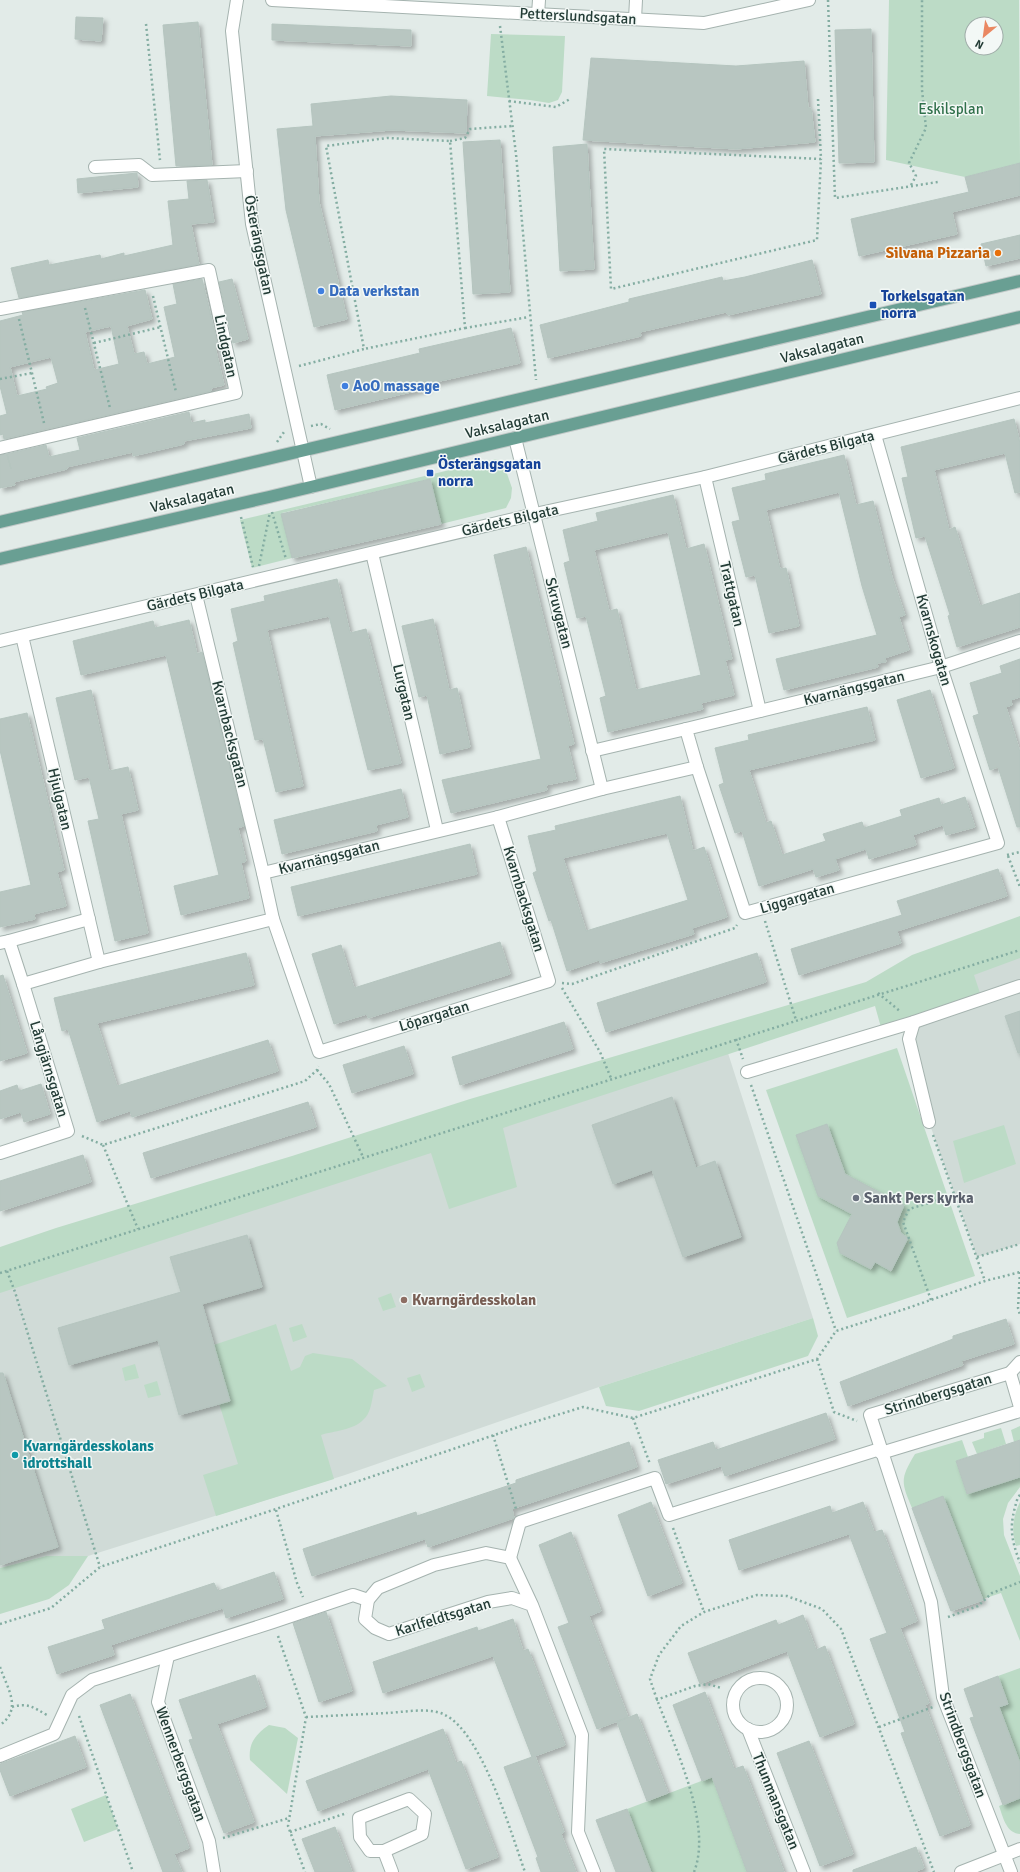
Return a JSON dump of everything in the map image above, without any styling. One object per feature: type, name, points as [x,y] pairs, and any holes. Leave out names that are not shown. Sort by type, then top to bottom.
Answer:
[{"type":"main road","name":"Vaksalagatan","points":[[0,522],[1020,281]]},
{"type":"main road","name":"Vaksalagatan","points":[[0,559],[311,487],[1020,316]]},
{"type":"street","name":"Österängsgatan","points":[[237,0],[232,31],[252,224],[311,487]]},
{"type":"street","name":"Petterslundsgatan","points":[[272,0],[704,23],[809,0]]},
{"type":"street","points":[[538,14],[539,0]]},
{"type":"street","points":[[635,19],[636,0]]},
{"type":"street","points":[[95,167],[139,165],[152,175],[247,171]]},
{"type":"street","name":"Lindgatan","points":[[0,309],[209,270],[236,393],[0,448]]},
{"type":"street","name":"Gärdets Bilgata","points":[[0,641],[535,514],[705,477],[1020,398]]},
{"type":"street","name":"Kvarnskogatan","points":[[875,435],[941,667],[998,842]]},
{"type":"street","name":"Skruvgatan","points":[[515,438],[602,789]]},
{"type":"street","name":"Trattgatan","points":[[705,477],[760,711]]},
{"type":"street","name":"Lurgatan","points":[[372,553],[437,830]]},
{"type":"street","name":"Kvarnbacksgatan","points":[[196,594],[263,873]]},
{"type":"street","name":"Hjulgatan","points":[[22,636],[99,962]]},
{"type":"street","name":"Kvarnängsgatan","points":[[592,751],[941,667],[1020,641]]},
{"type":"street","points":[[686,729],[697,768]]},
{"type":"street","name":"Kvarnängsgatan","points":[[273,919],[263,873],[437,830],[498,817],[602,789],[697,768]]},
{"type":"street","name":"Liggargatan","points":[[697,768],[745,913],[998,842]]},
{"type":"street","name":"Kvarnbacksgatan","points":[[498,817],[554,981]]},
{"type":"street","points":[[89,918],[5,942],[23,984],[99,962],[273,919],[319,1052]]},
{"type":"street","name":"Löpargatan","points":[[319,1052],[554,981]]},
{"type":"street","name":"Långjärnsgatan","points":[[0,1153],[68,1131],[23,984]]},
{"type":"street","points":[[747,1072],[914,1022],[1020,986]]},
{"type":"street","points":[[914,1022],[909,1039],[929,1122]]},
{"type":"street","points":[[1010,1373],[1020,1362]]},
{"type":"street","name":"Strindbergsgatan","points":[[1011,1872],[942,1697],[931,1602],[880,1451],[870,1415],[1010,1373],[1020,1407]]},
{"type":"street","points":[[594,1872],[578,1832],[582,1735],[532,1605],[510,1558],[520,1522],[655,1478],[668,1515],[880,1451],[1020,1411]]},
{"type":"street","points":[[0,1756],[54,1734],[72,1695],[92,1680],[353,1595],[368,1600],[378,1588],[434,1565],[486,1553],[510,1558]]},
{"type":"street","name":"Karlfeldtsgatan","points":[[368,1600],[365,1619],[376,1628],[389,1634],[488,1602],[512,1598],[532,1605]]},
{"type":"street","name":"Wennerbergsgatan","points":[[168,1656],[158,1702],[209,1841],[214,1872]]},
{"type":"street","points":[[767,1678],[782,1688],[788,1704],[787,1713],[783,1721],[777,1727],[769,1731],[760,1733],[748,1729],[737,1720],[733,1711],[735,1693],[748,1680],[767,1678]]},
{"type":"street","name":"Thunmansgatan","points":[[748,1729],[804,1872]]},
{"type":"street","points":[[409,1799],[424,1814],[422,1834],[384,1851],[370,1851],[360,1837],[359,1818],[409,1799]]},
{"type":"street","points":[[961,1872],[1020,1849]]},
{"type":"street","points":[[384,1851],[392,1872]]},
{"type":"path","points":[[828,0],[835,198],[938,182]]},
{"type":"path","points":[[911,186],[916,176],[909,163],[926,128],[922,90],[922,0]]},
{"type":"path","points":[[498,12],[512,126],[534,380],[547,377],[550,393]]},
{"type":"path","points":[[146,24],[161,175]]},
{"type":"path","points":[[509,101],[556,107],[570,99]]},
{"type":"path","points":[[818,99],[821,160],[817,240],[611,290],[604,149],[821,160]]},
{"type":"path","points":[[364,348],[326,146],[387,138],[450,141],[465,138],[470,129],[512,126]]},
{"type":"path","points":[[450,141],[465,328]]},
{"type":"path","points":[[150,281],[179,406]]},
{"type":"path","points":[[82,293],[113,422]]},
{"type":"path","points":[[15,306],[47,437]]},
{"type":"path","points":[[284,370],[364,348],[529,317]]},
{"type":"path","points":[[94,343],[161,327]]},
{"type":"path","points":[[0,379],[32,373]]},
{"type":"path","points":[[256,580],[271,508],[289,573]]},
{"type":"path","points":[[240,515],[256,580]]},
{"type":"path","points":[[1008,856],[1020,887]]},
{"type":"path","points":[[761,908],[796,1020]]},
{"type":"path","points":[[554,981],[572,984],[734,928],[745,913]]},
{"type":"path","points":[[0,1273],[878,993],[1020,950]]},
{"type":"path","points":[[554,981],[600,1052],[611,1078]]},
{"type":"path","points":[[878,993],[914,1022]]},
{"type":"path","points":[[736,1039],[836,1330]]},
{"type":"path","points":[[68,1131],[103,1145],[305,1081],[317,1070],[319,1052]]},
{"type":"path","points":[[317,1070],[329,1084],[363,1157]]},
{"type":"path","points":[[929,1122],[985,1281]]},
{"type":"path","points":[[103,1145],[138,1228]]},
{"type":"path","points":[[931,1300],[903,1222],[909,1209],[955,1194]]},
{"type":"path","points":[[977,1258],[1020,1244]]},
{"type":"path","points":[[6,1270],[17,1299],[100,1567]]},
{"type":"path","points":[[0,1624],[51,1608],[100,1567],[276,1510],[493,1435],[583,1407],[633,1418],[817,1360],[836,1330],[985,1281],[1020,1272],[1018,1308],[1020,1315]]},
{"type":"path","points":[[817,1360],[834,1412],[873,1426]]},
{"type":"path","points":[[633,1418],[655,1478]]},
{"type":"path","points":[[493,1435],[520,1522]]},
{"type":"path","points":[[1020,1496],[1018,1497],[1012,1515],[1012,1541],[1020,1563]]},
{"type":"path","points":[[276,1510],[297,1583]]},
{"type":"path","points":[[668,1515],[704,1612]]},
{"type":"path","points":[[932,1614],[947,1617],[978,1606],[992,1593],[1020,1582]]},
{"type":"path","points":[[694,1872],[699,1854],[699,1833],[694,1800],[656,1700],[650,1680],[659,1655],[681,1626],[704,1612],[757,1595],[787,1596],[822,1609],[841,1629],[934,1872]]},
{"type":"path","points":[[273,1622],[306,1717],[288,1826],[305,1872]]},
{"type":"path","points":[[0,1667],[12,1707],[12,1712],[8,1719],[0,1725]]},
{"type":"path","points":[[656,1700],[695,1686],[708,1684],[721,1688]]},
{"type":"path","points":[[72,1695],[133,1872]]},
{"type":"path","points":[[879,1728],[945,1702]]},
{"type":"path","points":[[12,1707],[22,1704],[28,1706],[59,1723]]},
{"type":"path","points":[[306,1717],[425,1711],[445,1714],[463,1730],[477,1749],[487,1769],[525,1872]]},
{"type":"path","points":[[290,1832],[351,1812]]},
{"type":"path","points":[[217,1840],[289,1818]]},
{"type":"shaded area","points":[[1020,950],[1020,1244],[977,1257],[929,1122],[909,1039],[878,993]]},
{"type":"shaded area","name":"Kvarngärdesskolan","points":[[727,1050],[813,1318],[599,1387],[345,1475],[88,1556],[46,1556],[0,1568],[0,1283]]},
{"type":"green space","name":"Eskilsplan","points":[[889,0],[1019,0],[1020,163],[965,177],[886,160]]},
{"type":"green space","points":[[491,34],[565,36],[562,92],[558,100],[549,103],[487,96]]},
{"type":"green space","points":[[496,459],[504,465],[512,488],[511,498],[506,508],[441,524],[430,479],[282,513],[292,558],[252,568],[240,520]]},
{"type":"green space","points":[[1020,916],[1020,958],[974,975],[982,999],[882,1031],[875,1006],[503,1128],[517,1187],[449,1209],[431,1153],[0,1293],[0,1247],[56,1228],[292,1156],[470,1099],[866,982],[912,955]]},
{"type":"green space","points":[[897,1048],[975,1276],[847,1318],[766,1090]]},
{"type":"green space","points":[[1004,1125],[1016,1164],[964,1183],[953,1141]]},
{"type":"green space","points":[[391,1293],[396,1307],[383,1311],[378,1298]]},
{"type":"green space","points":[[813,1318],[818,1336],[808,1356],[639,1411],[606,1406],[599,1387]]},
{"type":"green space","points":[[276,1324],[291,1371],[300,1367],[305,1356],[313,1353],[352,1359],[387,1386],[374,1390],[368,1414],[359,1423],[349,1428],[321,1435],[334,1479],[216,1516],[203,1475],[238,1464],[202,1349]]},
{"type":"green space","points":[[302,1324],[307,1337],[293,1342],[289,1328]]},
{"type":"green space","points":[[135,1364],[139,1378],[125,1381],[122,1368]]},
{"type":"green space","points":[[420,1374],[425,1387],[412,1392],[407,1378]]},
{"type":"green space","points":[[157,1381],[161,1395],[148,1398],[144,1385]]},
{"type":"green space","points":[[1020,1426],[1020,1440],[1014,1442],[1011,1430]]},
{"type":"green space","points":[[1001,1428],[1006,1444],[977,1454],[972,1442],[984,1438],[984,1433]]},
{"type":"green space","points":[[962,1440],[968,1457],[956,1461],[967,1494],[1020,1477],[1020,1487],[1008,1503],[1003,1519],[1004,1535],[1020,1576],[1020,1641],[1001,1593],[983,1599],[943,1497],[912,1508],[904,1486],[907,1469],[915,1454]]},
{"type":"green space","points":[[1020,1502],[1020,1545],[1016,1546],[1014,1540],[1014,1524]]},
{"type":"green space","points":[[46,1556],[88,1556],[69,1585],[49,1599],[0,1614],[0,1568]]},
{"type":"green space","points":[[1020,1668],[1020,1763],[999,1707],[1008,1704],[998,1676]]},
{"type":"green space","points":[[269,1725],[285,1728],[298,1738],[287,1794],[250,1760],[250,1749],[254,1740],[260,1732]]},
{"type":"green space","points":[[712,1777],[747,1872],[651,1872],[627,1809]]},
{"type":"green space","points":[[106,1795],[118,1829],[84,1842],[71,1809]]},
{"type":"green space","points":[[1020,1798],[1020,1834],[1011,1831],[1008,1828],[999,1806]]},
{"type":"building","points":[[76,17],[103,18],[101,41],[75,39]]},
{"type":"building","points":[[198,22],[212,165],[176,166],[163,25]]},
{"type":"building","points":[[272,24],[411,30],[411,46],[272,40]]},
{"type":"building","points":[[871,29],[874,162],[839,163],[835,30]]},
{"type":"building","points":[[591,58],[736,66],[804,61],[808,108],[811,108],[815,142],[736,149],[583,140]]},
{"type":"building","points":[[391,96],[467,100],[466,133],[392,130],[315,136],[319,202],[347,319],[314,327],[286,210],[277,129],[313,126],[311,104]]},
{"type":"building","points":[[500,140],[510,292],[473,294],[463,142]]},
{"type":"building","points":[[587,144],[594,269],[560,271],[553,147]]},
{"type":"building","points":[[1020,163],[1020,195],[952,212],[957,234],[859,256],[851,219],[969,192],[965,177]]},
{"type":"building","points":[[137,173],[138,187],[78,193],[77,179]]},
{"type":"building","points":[[207,180],[214,222],[191,224],[199,264],[19,298],[11,268],[48,260],[49,265],[100,255],[101,259],[124,253],[124,256],[173,245],[168,201],[189,199],[187,181]]},
{"type":"building","points":[[1020,235],[1020,258],[986,266],[981,244]]},
{"type":"building","points":[[812,260],[821,294],[728,315],[726,312],[640,332],[641,336],[548,358],[540,325],[629,302],[629,299],[722,277],[723,281],[745,277]]},
{"type":"building","points":[[202,279],[218,346],[215,347],[224,385],[211,388],[211,391],[4,439],[3,434],[0,435],[0,416],[7,414],[0,386],[0,321],[23,315],[22,312],[145,290],[152,319],[127,326],[134,354],[144,352],[147,364],[175,357],[164,307],[177,304],[173,284]],"holes":[[[111,326],[119,364],[94,370],[85,332]],[[51,357],[58,383],[46,387],[47,389],[17,396],[10,367]]]},
{"type":"building","points":[[232,279],[248,339],[233,343],[219,282]]},
{"type":"building","points":[[511,328],[520,363],[427,384],[428,388],[335,410],[327,375],[420,353],[419,349]]},
{"type":"building","points":[[189,412],[191,423],[205,420],[205,423],[249,414],[251,428],[184,441],[184,444],[133,456],[133,452],[67,467],[67,469],[14,482],[15,485],[0,488],[0,455],[46,445],[49,457],[80,450],[77,438]]},
{"type":"building","points":[[1014,419],[1020,443],[1020,492],[1015,493],[1005,453],[934,470],[949,530],[955,527],[980,606],[1020,593],[1020,627],[957,647],[948,616],[950,615],[925,536],[916,538],[902,478],[908,477],[901,447]]},
{"type":"building","points":[[844,455],[856,505],[873,501],[892,577],[905,615],[899,617],[909,650],[885,658],[886,662],[877,663],[878,667],[784,690],[776,659],[877,635],[862,586],[839,492],[766,510],[780,569],[786,568],[799,626],[769,633],[755,575],[746,577],[732,522],[740,520],[732,488],[766,480],[765,474]]},
{"type":"building","points":[[430,479],[441,524],[292,558],[281,514]]},
{"type":"building","points":[[673,495],[686,549],[704,544],[732,659],[725,660],[734,695],[701,703],[703,709],[608,732],[600,698],[606,696],[586,616],[577,618],[564,563],[570,561],[563,530],[598,521],[596,513]],"holes":[[[668,532],[701,675],[636,690],[617,609],[609,611],[594,550]]]},
{"type":"building","points":[[526,547],[574,744],[568,746],[576,779],[546,785],[547,790],[451,813],[442,780],[541,759],[494,555]]},
{"type":"building","points":[[337,579],[350,633],[366,629],[401,763],[368,770],[329,616],[267,630],[303,786],[276,792],[263,739],[255,740],[233,643],[238,641],[231,609],[265,601],[264,596]]},
{"type":"building","points":[[433,619],[449,690],[457,688],[470,747],[440,754],[427,695],[419,697],[402,626]]},
{"type":"building","points":[[189,620],[197,654],[202,652],[244,826],[238,828],[246,861],[241,863],[249,898],[181,915],[174,886],[219,875],[166,655],[81,675],[73,641],[153,621],[155,628]]},
{"type":"building","points":[[1020,659],[1020,697],[1011,700],[1012,705],[1006,707],[1020,752],[1020,827],[1017,827],[998,767],[990,770],[973,716],[979,714],[970,683],[1002,673],[1000,666]]},
{"type":"building","points":[[91,690],[109,771],[128,767],[138,810],[121,814],[148,933],[115,941],[88,821],[99,819],[89,777],[75,780],[56,698]]},
{"type":"building","points":[[930,690],[954,768],[921,778],[897,700]]},
{"type":"building","points":[[867,707],[875,740],[749,770],[766,823],[771,821],[782,855],[826,841],[823,834],[862,822],[864,828],[902,816],[900,810],[939,798],[941,805],[965,797],[975,827],[946,835],[943,825],[913,835],[916,845],[869,859],[866,849],[835,859],[839,870],[816,877],[813,869],[759,886],[742,831],[735,833],[719,785],[724,783],[715,748],[749,740],[748,735]]},
{"type":"building","points":[[27,713],[64,870],[57,872],[66,906],[34,914],[35,919],[0,927],[0,892],[31,885],[0,750],[0,719]]},
{"type":"building","points":[[401,789],[408,817],[376,825],[377,831],[282,854],[274,820]]},
{"type":"building","points":[[680,796],[693,851],[704,847],[727,917],[692,928],[694,934],[600,963],[599,960],[567,971],[551,920],[549,921],[533,873],[537,871],[528,836],[556,830],[555,826]],"holes":[[[667,833],[688,900],[586,931],[563,858]]]},
{"type":"building","points":[[470,844],[477,874],[298,916],[291,887]]},
{"type":"building","points":[[998,869],[1007,896],[897,931],[901,943],[799,975],[791,949],[902,915],[897,901]]},
{"type":"building","points":[[500,942],[510,974],[368,1018],[367,1014],[334,1024],[312,954],[341,945],[354,988]]},
{"type":"building","points":[[246,953],[254,985],[97,1023],[117,1086],[268,1040],[278,1071],[132,1117],[130,1111],[97,1122],[68,1029],[62,1031],[54,998]]},
{"type":"building","points":[[757,953],[766,982],[606,1032],[597,1003]]},
{"type":"building","points":[[3,975],[27,1053],[0,1061],[0,976]]},
{"type":"building","points":[[1020,1011],[1020,1053],[1018,1053],[1005,1016]]},
{"type":"building","points":[[564,1022],[573,1049],[460,1085],[452,1057]]},
{"type":"building","points":[[404,1046],[413,1074],[352,1093],[343,1065]]},
{"type":"building","points":[[41,1084],[50,1114],[24,1122],[21,1112],[0,1119],[0,1091],[17,1085],[19,1091]]},
{"type":"building","points":[[672,1097],[696,1168],[715,1161],[741,1237],[683,1257],[652,1170],[613,1184],[592,1125]]},
{"type":"building","points":[[308,1102],[316,1127],[151,1178],[143,1153]]},
{"type":"building","name":"Sankt Pers kyrka","points":[[827,1124],[845,1174],[904,1205],[897,1222],[901,1233],[908,1238],[891,1271],[875,1262],[871,1269],[840,1253],[837,1243],[852,1214],[818,1196],[796,1135]]},
{"type":"building","points":[[83,1155],[91,1182],[0,1211],[0,1181]]},
{"type":"building","points":[[247,1235],[262,1287],[202,1304],[230,1401],[179,1415],[158,1340],[69,1365],[58,1328],[181,1292],[170,1257]]},
{"type":"building","points":[[1006,1319],[1014,1344],[961,1361],[963,1365],[848,1406],[840,1382],[953,1339],[953,1336]]},
{"type":"building","name":"Kvarngärdesskolans idrottshall","points":[[0,1373],[3,1373],[58,1547],[0,1565]]},
{"type":"building","points":[[826,1413],[835,1439],[725,1476],[721,1466],[666,1484],[658,1460],[713,1442],[716,1450]]},
{"type":"building","points":[[1020,1440],[1020,1477],[967,1494],[956,1461]]},
{"type":"building","points":[[629,1442],[637,1467],[512,1509],[514,1518],[428,1547],[425,1539],[312,1576],[303,1549],[416,1512],[417,1516],[516,1483],[516,1480]]},
{"type":"building","points":[[943,1496],[983,1600],[951,1611],[912,1508]]},
{"type":"building","points":[[651,1502],[682,1583],[648,1596],[618,1515]]},
{"type":"building","points":[[863,1502],[874,1532],[882,1530],[917,1621],[900,1628],[929,1703],[925,1705],[970,1825],[940,1836],[901,1733],[905,1732],[870,1639],[887,1633],[849,1534],[739,1570],[729,1540],[830,1506],[832,1513]]},
{"type":"building","points":[[571,1532],[601,1611],[589,1616],[628,1717],[597,1729],[558,1627],[569,1623],[539,1545]]},
{"type":"building","points":[[274,1572],[283,1599],[226,1618],[223,1608],[192,1618],[111,1645],[114,1655],[57,1674],[48,1647],[105,1629],[102,1620],[214,1583],[218,1591]]},
{"type":"building","points":[[326,1612],[352,1691],[319,1702],[293,1623]]},
{"type":"building","points":[[803,1615],[816,1650],[825,1646],[854,1724],[820,1737],[787,1651],[700,1684],[688,1653],[776,1620],[778,1625]]},
{"type":"building","points":[[513,1619],[523,1651],[528,1649],[565,1745],[535,1756],[564,1832],[561,1834],[576,1872],[541,1872],[536,1858],[538,1857],[504,1767],[532,1757],[493,1656],[383,1693],[373,1662],[477,1627],[478,1631]]},
{"type":"building","points":[[255,1675],[266,1707],[217,1724],[254,1822],[224,1833],[189,1740],[193,1739],[179,1700]]},
{"type":"building","points":[[998,1676],[1008,1704],[999,1707],[1020,1763],[1020,1798],[1003,1805],[970,1718],[974,1717],[964,1689]]},
{"type":"building","points":[[705,1692],[734,1769],[743,1766],[784,1872],[747,1872],[712,1777],[702,1781],[673,1705]]},
{"type":"building","points":[[130,1694],[189,1848],[174,1854],[182,1872],[163,1872],[100,1705]]},
{"type":"building","points":[[637,1714],[668,1793],[647,1801],[617,1722]]},
{"type":"building","points":[[443,1729],[456,1763],[461,1761],[498,1857],[466,1869],[428,1769],[318,1811],[306,1781]]},
{"type":"building","points":[[75,1736],[86,1767],[10,1796],[0,1770],[0,1764]]},
{"type":"building","points":[[809,1741],[853,1854],[820,1866],[777,1753]]},
{"type":"building","points":[[627,1809],[651,1872],[616,1872],[596,1820]]},
{"type":"building","points":[[335,1827],[352,1872],[315,1872],[302,1839]]},
{"type":"building","points":[[916,1847],[924,1868],[914,1872],[853,1872],[853,1870]]},
{"type":"place","name":"Silvana Pizzaria","points":[[998,253]]},
{"type":"place","name":"Data verkstan","points":[[321,291]]},
{"type":"place","name":"Torkelsgatan norra","points":[[873,305]]},
{"type":"place","name":"AoO massage","points":[[345,386]]},
{"type":"place","name":"Österängsgatan norra","points":[[430,473]]},
{"type":"place","name":"Sankt Pers kyrka","points":[[856,1198]]},
{"type":"place","name":"Kvarngärdesskolan","points":[[404,1300]]},
{"type":"place","name":"Kvarngärdesskolans idrottshall","points":[[15,1455]]}]
